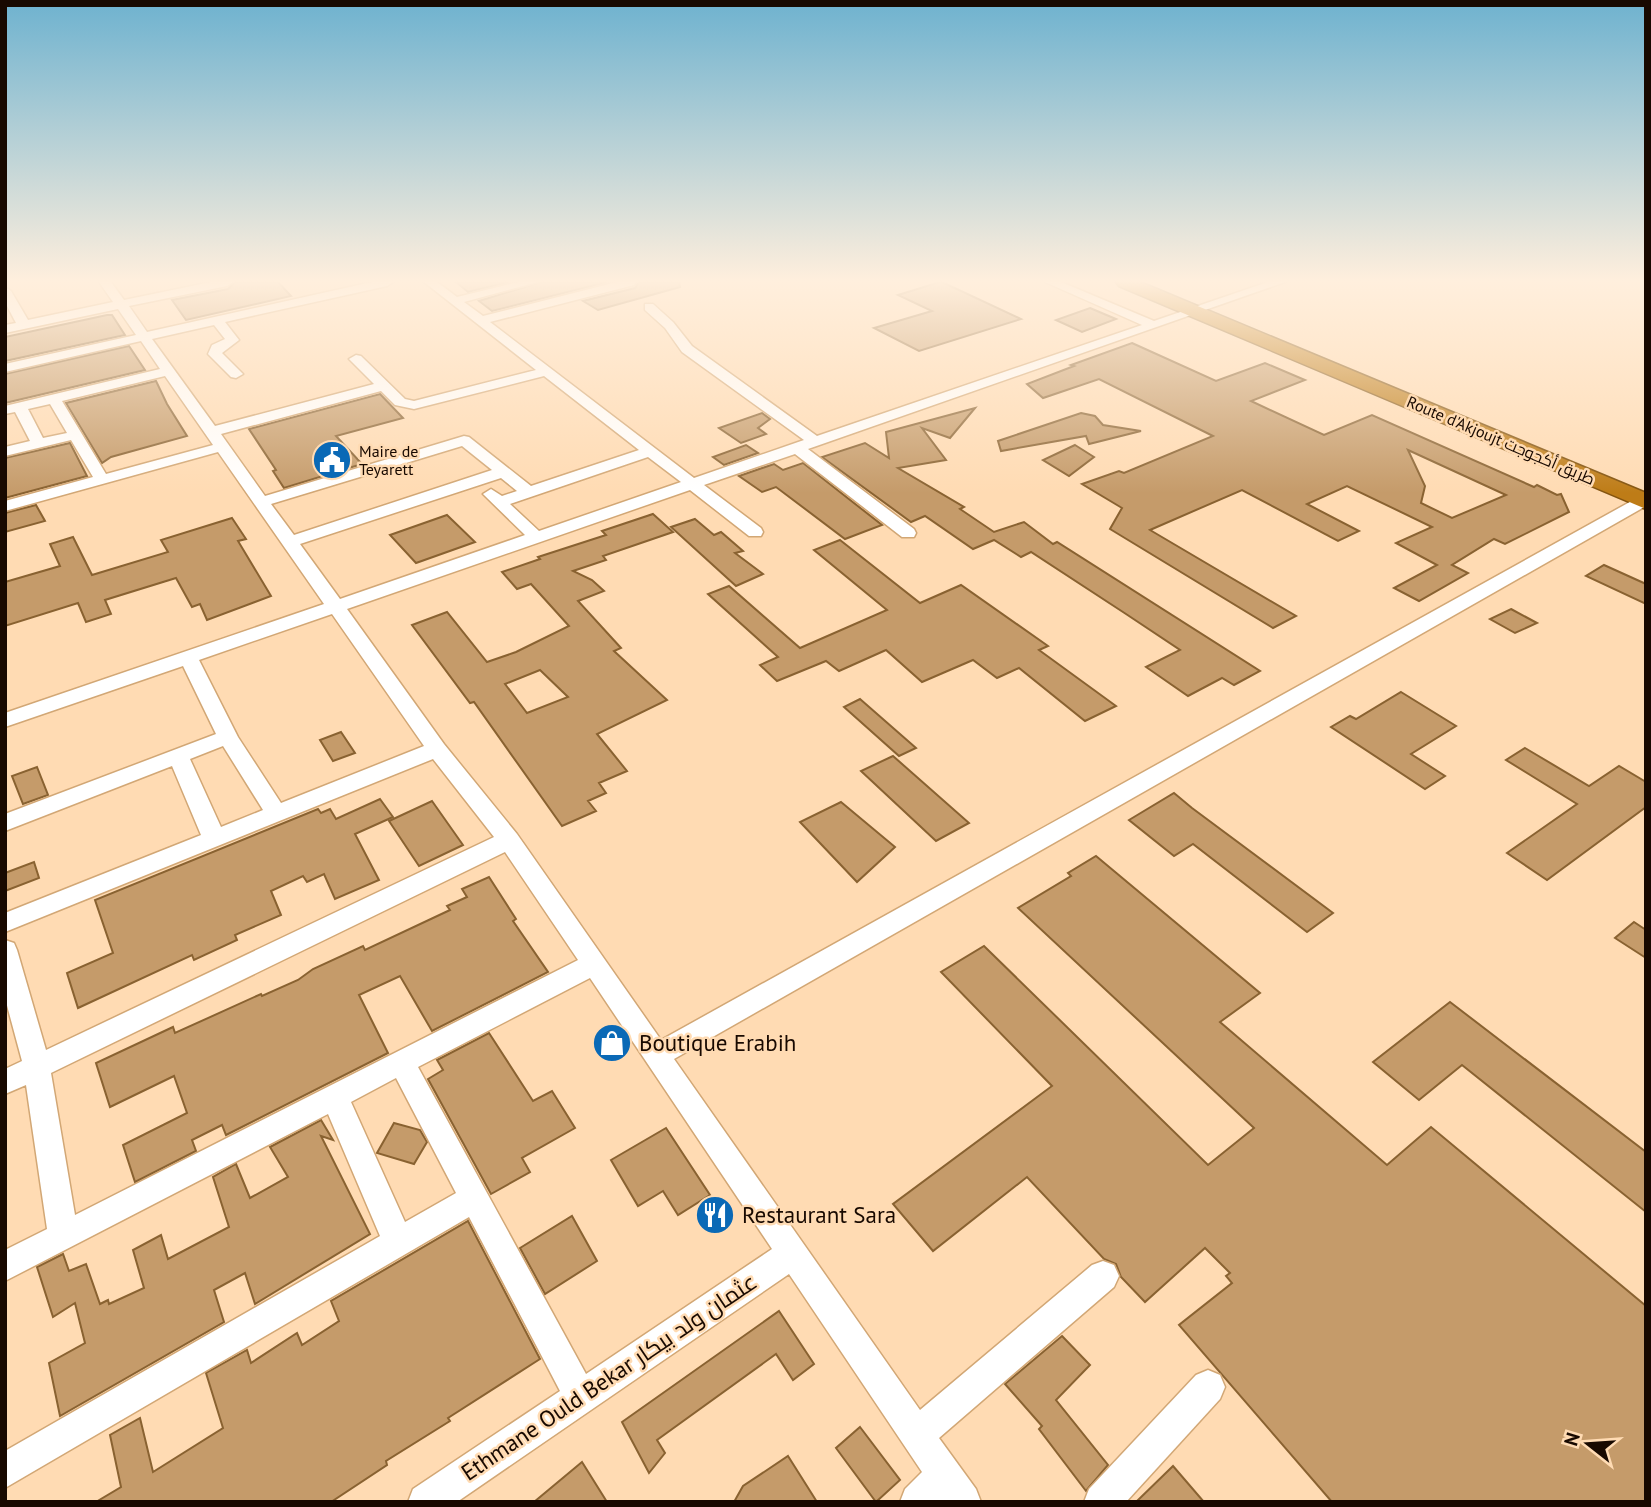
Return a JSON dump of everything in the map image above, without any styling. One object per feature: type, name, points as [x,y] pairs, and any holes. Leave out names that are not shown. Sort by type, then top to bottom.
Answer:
[{"type":"highway","name":"Route d'Akjoujt طريق أكجوجت","points":[[1295,352],[1644,501]]},
{"type":"street","points":[[5,368],[75,352]]},
{"type":"street","points":[[155,352],[436,749],[509,840],[953,1489],[918,1502]]},
{"type":"street","points":[[216,352],[236,374]]},
{"type":"street","points":[[522,352],[755,532]]},
{"type":"street","points":[[692,352],[815,441]]},
{"type":"street","points":[[5,720],[1071,352]]},
{"type":"street","points":[[356,359],[400,402],[414,405],[547,371]]},
{"type":"street","points":[[39,444],[13,408],[169,371]]},
{"type":"street","points":[[211,432],[384,386]]},
{"type":"street","points":[[54,399],[102,480]]},
{"type":"street","points":[[5,452],[75,435]]},
{"type":"street","points":[[261,502],[459,440],[468,441],[529,492]]},
{"type":"street","points":[[5,506],[221,447]]},
{"type":"street","points":[[796,447],[908,533]]},
{"type":"street","points":[[499,502],[652,452]]},
{"type":"street","points":[[289,541],[503,472]]},
{"type":"street","points":[[477,480],[536,537]]},
{"type":"street","points":[[656,1056],[1644,501]]},
{"type":"street","points":[[188,657],[228,737],[276,814]]},
{"type":"street","points":[[5,823],[228,737]]},
{"type":"street","points":[[5,923],[436,749]]},
{"type":"street","points":[[178,758],[214,838]]},
{"type":"street","points":[[5,1082],[509,840]]},
{"type":"street","points":[[5,950],[37,1067],[63,1237]]},
{"type":"street","points":[[5,1266],[593,964]]},
{"type":"street","points":[[402,1063],[580,1396]]},
{"type":"street","points":[[335,1097],[398,1242]]},
{"type":"street","points":[[5,1471],[474,1198]]},
{"type":"street","name":"Ethmane Ould Bekar عثمان ولد بيكار","points":[[426,1502],[793,1253]]},
{"type":"street","points":[[916,1435],[1103,1276]]},
{"type":"street","points":[[1102,1502],[1208,1387]]},
{"type":"building","points":[[5,352],[45,352],[5,361]]},
{"type":"building","points":[[101,352],[133,352],[145,370],[5,403],[5,374]]},
{"type":"building","points":[[1106,352],[1153,352],[1216,381],[1265,363],[1305,380],[1251,401],[1324,435],[1372,415],[1534,487],[1537,485],[1557,495],[1561,494],[1569,512],[1505,544],[1494,539],[1452,565],[1468,573],[1419,601],[1394,588],[1437,565],[1396,543],[1432,527],[1347,486],[1307,504],[1359,531],[1338,541],[1242,490],[1150,530],[1296,616],[1273,628],[1110,529],[1122,508],[1082,484],[1119,471],[1124,473],[1213,436],[1099,379],[1043,398],[1027,384],[1074,366],[1071,365]],"holes":[[[1408,450],[1506,495],[1452,518],[1421,503],[1425,486]]]},
{"type":"building","points":[[156,381],[187,436],[111,457],[102,463],[66,403]]},
{"type":"building","points":[[380,394],[403,418],[336,436],[362,464],[284,488],[273,471],[276,470],[249,429]]},
{"type":"building","points":[[975,408],[950,438],[922,428],[946,460],[898,468],[964,507],[960,509],[994,532],[1024,522],[1053,544],[1057,542],[1260,671],[1234,685],[1222,678],[1188,696],[1146,667],[1180,650],[1126,614],[1031,552],[1021,557],[994,540],[973,549],[925,516],[911,522],[822,457],[865,443],[889,458],[886,432]]},
{"type":"building","points":[[762,413],[770,419],[758,428],[766,434],[741,443],[719,428]]},
{"type":"building","points":[[1081,413],[1095,416],[1103,425],[1141,431],[1089,444],[1086,436],[1001,451],[998,441]]},
{"type":"building","points":[[70,443],[87,476],[5,498],[5,458]]},
{"type":"building","points":[[746,445],[758,453],[724,465],[713,457]]},
{"type":"building","points":[[1075,445],[1094,457],[1069,476],[1043,460]]},
{"type":"building","points":[[803,463],[882,525],[845,539],[776,487],[762,492],[739,476],[774,464],[783,470]]},
{"type":"building","points":[[36,505],[45,521],[5,532],[5,513]]},
{"type":"building","points":[[653,514],[673,532],[603,556],[606,560],[573,571],[592,580],[604,591],[578,601],[621,648],[614,651],[667,700],[597,734],[627,771],[599,783],[606,793],[588,801],[596,811],[562,826],[474,702],[470,703],[412,625],[447,612],[487,662],[516,652],[569,626],[531,584],[517,589],[502,572],[606,535],[602,531]],"holes":[[[540,670],[568,697],[527,713],[505,684]]]},
{"type":"building","points":[[447,515],[475,542],[416,563],[390,535]]},
{"type":"building","points":[[232,518],[246,539],[238,541],[271,596],[207,620],[200,604],[192,607],[176,578],[105,600],[111,614],[86,622],[78,603],[5,626],[5,582],[60,566],[50,544],[73,537],[92,575],[168,552],[161,540]]},
{"type":"building","points":[[695,519],[714,535],[721,532],[743,551],[735,553],[763,574],[736,586],[671,527]]},
{"type":"building","points":[[840,540],[920,603],[961,585],[1048,646],[1039,650],[1116,706],[1085,721],[1019,668],[997,678],[973,660],[922,682],[886,650],[839,671],[826,661],[777,681],[760,665],[778,657],[708,594],[729,586],[800,648],[887,610],[814,550]]},
{"type":"building","points":[[1604,565],[1646,584],[1646,604],[1586,576]]},
{"type":"building","points":[[1511,609],[1537,623],[1515,633],[1490,619]]},
{"type":"building","points":[[1401,692],[1456,726],[1411,754],[1445,776],[1425,789],[1331,727],[1350,716],[1356,719]]},
{"type":"building","points":[[860,699],[916,748],[899,756],[844,707]]},
{"type":"building","points":[[341,732],[355,753],[333,761],[320,740]]},
{"type":"building","points":[[1525,748],[1589,786],[1619,766],[1646,782],[1646,807],[1547,880],[1507,853],[1577,804],[1506,760]]},
{"type":"building","points":[[893,756],[969,823],[936,841],[861,771]]},
{"type":"building","points":[[37,767],[48,795],[23,804],[12,776]]},
{"type":"building","points":[[1174,793],[1333,913],[1307,932],[1193,844],[1174,856],[1129,820]]},
{"type":"building","points":[[380,799],[393,817],[355,834],[379,880],[335,899],[324,874],[307,882],[303,876],[271,891],[281,915],[235,935],[237,940],[194,960],[192,955],[78,1008],[67,973],[113,953],[95,900],[318,809],[321,813],[330,809],[336,819]]},
{"type":"building","points":[[432,801],[463,845],[419,866],[389,821]]},
{"type":"building","points":[[841,802],[895,847],[857,882],[800,822]]},
{"type":"building","points":[[1096,856],[1260,993],[1220,1022],[1387,1165],[1431,1127],[1646,1306],[1646,1502],[1332,1502],[1179,1325],[1232,1283],[1226,1276],[1230,1273],[1205,1248],[1145,1302],[1121,1277],[1116,1264],[1104,1259],[1027,1177],[933,1251],[893,1204],[1052,1086],[941,972],[984,946],[1208,1165],[1254,1128],[1018,908],[1071,876],[1068,873]]},
{"type":"building","points":[[34,862],[39,878],[5,891],[5,873]]},
{"type":"building","points":[[489,877],[516,919],[513,921],[548,972],[432,1031],[400,976],[359,995],[388,1053],[226,1135],[222,1125],[192,1140],[196,1151],[135,1182],[123,1145],[187,1113],[174,1076],[110,1107],[96,1063],[173,1027],[175,1033],[261,994],[262,996],[363,946],[365,950],[450,910],[447,906],[467,897],[462,889]]},
{"type":"building","points":[[1634,922],[1646,930],[1646,958],[1615,938]]},
{"type":"building","points":[[1450,1002],[1646,1152],[1646,1212],[1462,1065],[1419,1100],[1373,1062]]},
{"type":"building","points":[[489,1033],[533,1101],[552,1091],[575,1128],[522,1158],[530,1172],[491,1194],[428,1079],[443,1070],[437,1060]]},
{"type":"building","points":[[321,1120],[333,1140],[321,1136],[370,1234],[255,1304],[245,1273],[214,1290],[224,1322],[60,1416],[49,1363],[85,1343],[75,1303],[53,1317],[37,1267],[63,1254],[69,1271],[86,1264],[100,1304],[108,1300],[109,1304],[144,1288],[133,1250],[161,1235],[168,1259],[229,1227],[213,1177],[236,1164],[250,1198],[288,1177],[270,1147]]},
{"type":"building","points":[[394,1123],[420,1130],[427,1142],[414,1164],[377,1153]]},
{"type":"building","points":[[666,1128],[710,1195],[678,1215],[663,1191],[638,1206],[611,1160]]},
{"type":"building","points":[[572,1216],[597,1261],[545,1294],[520,1248]]},
{"type":"building","points":[[468,1221],[540,1359],[448,1418],[450,1421],[386,1461],[387,1465],[331,1502],[96,1502],[121,1487],[110,1435],[140,1418],[153,1472],[223,1428],[206,1373],[247,1350],[251,1363],[297,1333],[302,1345],[339,1321],[331,1301]]},
{"type":"building","points":[[779,1311],[814,1364],[793,1380],[776,1354],[657,1440],[665,1453],[649,1473],[622,1422]]},
{"type":"building","points":[[1062,1336],[1090,1365],[1056,1400],[1108,1465],[1086,1491],[1039,1429],[1042,1426],[1005,1384]]},
{"type":"building","points":[[860,1427],[900,1480],[876,1502],[836,1448]]},
{"type":"building","points":[[788,1456],[817,1502],[734,1502],[743,1486]]},
{"type":"building","points":[[582,1462],[607,1502],[534,1502]]},
{"type":"building","points":[[1173,1466],[1204,1502],[1136,1502]]},
{"type":"place","name":"Maire de Teyarett","points":[[332,460]]},
{"type":"place","name":"Boutique Erabih","points":[[612,1043]]},
{"type":"place","name":"Restaurant Sara","points":[[715,1215]]}]
